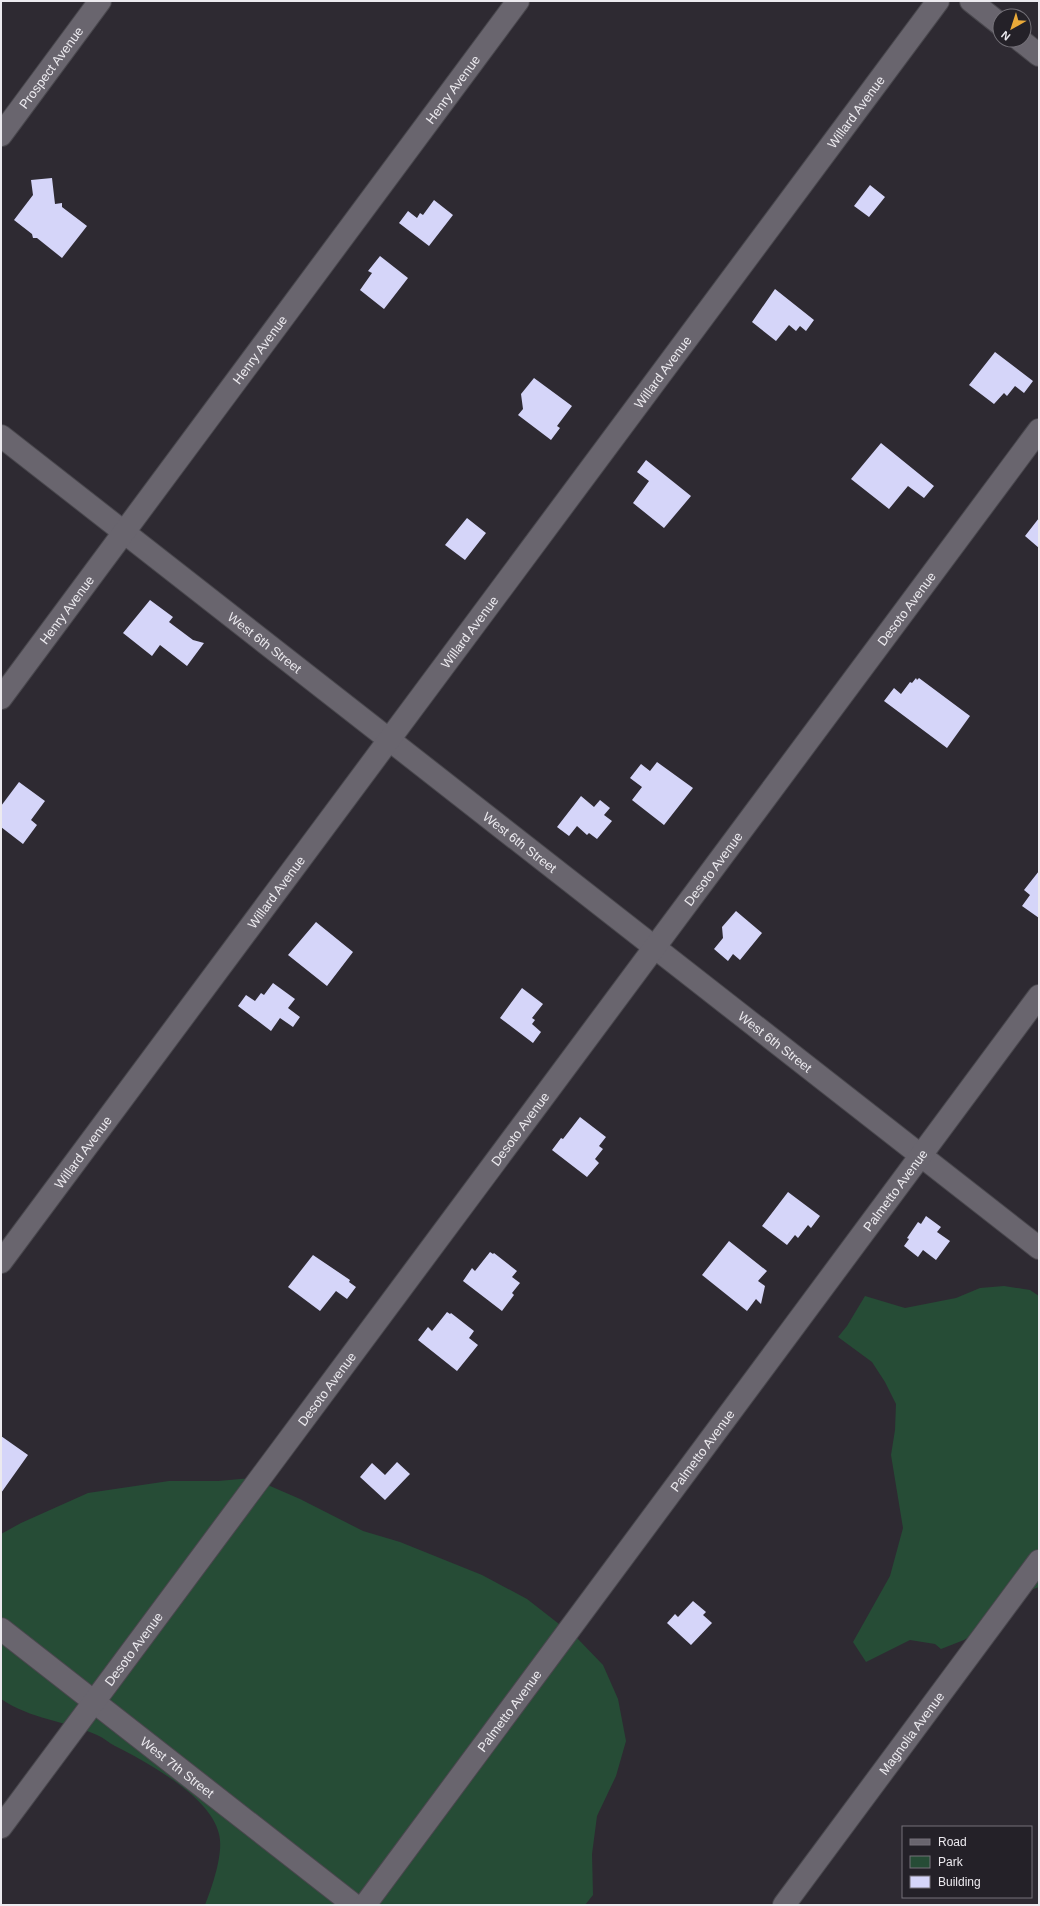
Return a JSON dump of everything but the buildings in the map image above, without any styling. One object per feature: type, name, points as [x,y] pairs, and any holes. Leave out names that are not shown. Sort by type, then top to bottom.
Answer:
[{"type":"street","name":"Prospect Avenue","points":[[1,134],[100,1]]},
{"type":"street","name":"Henry Avenue","points":[[1,698],[518,1]]},
{"type":"street","name":"Willard Avenue","points":[[1,1262],[938,1]]},
{"type":"street","points":[[971,1],[992,18]]},
{"type":"street","points":[[1031,48],[1039,54]]},
{"type":"street","name":"Desoto Avenue","points":[[1,1827],[1039,430]]},
{"type":"street","name":"West 6th Street","points":[[1,436],[1039,1248]]},
{"type":"street","name":"Palmetto Avenue","points":[[365,1905],[1039,996]]},
{"type":"street","name":"Magnolia Avenue","points":[[784,1905],[1039,1561]]},
{"type":"street","name":"West 7th Street","points":[[1,1630],[354,1905]]},
{"type":"green space","points":[[1004,1286],[1030,1290],[1039,1296],[1039,1587],[1025,1592],[984,1628],[964,1640],[941,1649],[935,1644],[910,1640],[866,1662],[853,1642],[890,1576],[903,1528],[891,1455],[895,1430],[896,1404],[885,1382],[872,1362],[838,1337],[847,1326],[865,1296],[905,1308],[956,1298],[980,1288]]},
{"type":"green space","points":[[252,1478],[300,1499],[363,1531],[400,1542],[482,1575],[527,1599],[577,1638],[603,1665],[618,1699],[626,1741],[616,1776],[597,1816],[592,1854],[593,1895],[585,1905],[205,1905],[219,1860],[220,1842],[214,1820],[204,1807],[191,1794],[160,1771],[113,1745],[100,1736],[24,1711],[1,1699],[1,1534],[21,1523],[88,1493],[169,1481],[218,1481]]}]
